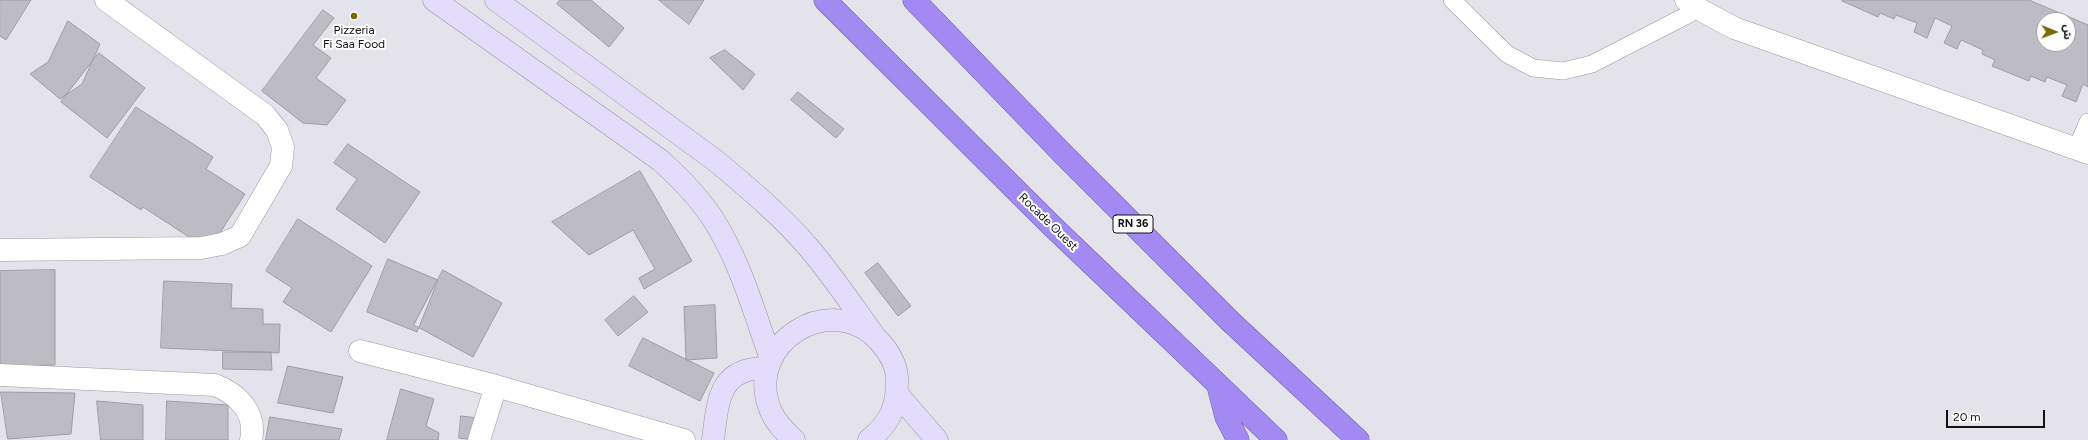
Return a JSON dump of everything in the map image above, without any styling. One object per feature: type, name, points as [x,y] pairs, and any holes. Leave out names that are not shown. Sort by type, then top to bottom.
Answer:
[{"type":"highway","name":"Rocade Ouest","points":[[825,0],[1052,226],[1276,440]]},
{"type":"highway","name":"RN 36","points":[[914,0],[1064,155],[1214,305],[1358,440]]},
{"type":"highway","points":[[1218,386],[1226,418],[1238,440]]},
{"type":"street","points":[[0,250],[201,248],[222,244],[240,236],[281,166],[283,147],[277,130],[265,115],[106,0]]},
{"type":"street","points":[[434,0],[660,160],[680,178],[705,208],[726,241],[770,364]]},
{"type":"street","points":[[496,0],[716,161],[787,224],[810,249],[873,334],[888,351],[896,372],[898,395],[892,414],[880,431],[869,440]]},
{"type":"street","points":[[1693,4],[1734,28],[2082,152]]},
{"type":"street","points":[[794,440],[780,427],[770,409],[766,389],[770,364],[782,342],[798,329],[816,321],[836,320],[856,324],[873,334]]},
{"type":"street","points":[[360,351],[496,386],[684,440]]},
{"type":"street","points":[[713,440],[719,397],[725,386],[733,377],[744,371],[770,364]]},
{"type":"street","points":[[0,375],[215,385],[230,391],[243,403],[250,418],[251,440]]},
{"type":"street","points":[[479,440],[496,386]]},
{"type":"street","points":[[898,395],[937,440]]},
{"type":"lane","points":[[1452,0],[1507,54],[1533,68],[1563,71],[1592,64],[1693,4]]},
{"type":"lane","points":[[2082,152],[2088,122]]},
{"type":"building","points":[[0,0],[31,0],[6,40],[0,36]]},
{"type":"building","points":[[560,0],[591,0],[624,28],[609,47],[557,4]]},
{"type":"building","points":[[659,0],[704,0],[689,24]]},
{"type":"building","points":[[2029,0],[2057,12],[2036,12],[2036,52],[2076,52],[2076,20],[2088,25],[2088,87],[2083,84],[2076,102],[2062,96],[2067,85],[2047,77],[2045,82],[2031,76],[2029,81],[1992,66],[1995,60],[1982,54],[1983,50],[1961,40],[1957,49],[1944,43],[1952,26],[1935,18],[1927,38],[1914,32],[1917,23],[1896,15],[1894,19],[1880,13],[1878,17],[1842,1]]},
{"type":"building","points":[[323,10],[334,18],[313,45],[331,58],[316,78],[346,100],[327,125],[303,123],[262,91]]},
{"type":"building","points":[[68,21],[100,44],[82,84],[60,99],[30,74],[48,62]]},
{"type":"building","points":[[725,50],[755,74],[743,90],[710,58]]},
{"type":"building","points":[[99,53],[145,88],[107,138],[61,102]]},
{"type":"building","points":[[798,92],[844,129],[836,138],[791,100]]},
{"type":"building","points":[[136,107],[213,157],[206,169],[245,194],[209,250],[143,207],[141,210],[90,177]]},
{"type":"building","points":[[348,144],[420,192],[385,243],[336,209],[357,179],[334,163]]},
{"type":"building","points":[[640,171],[692,261],[644,289],[639,278],[655,269],[633,230],[589,255],[552,222]]},
{"type":"building","points":[[298,219],[372,266],[331,332],[283,302],[292,288],[266,271]]},
{"type":"building","points":[[388,259],[438,280],[417,332],[367,312]]},
{"type":"building","points":[[878,263],[911,306],[898,316],[865,273]]},
{"type":"building","points":[[55,270],[55,365],[0,366],[0,271]]},
{"type":"building","points":[[443,270],[502,303],[473,357],[414,325]]},
{"type":"building","points":[[164,281],[232,284],[231,308],[263,309],[263,324],[280,324],[279,353],[161,348]]},
{"type":"building","points":[[634,296],[648,312],[618,336],[605,320]]},
{"type":"building","points":[[715,305],[717,358],[686,360],[684,307]]},
{"type":"building","points":[[643,338],[714,373],[700,401],[629,366]]},
{"type":"building","points":[[223,352],[271,352],[272,370],[223,369]]},
{"type":"building","points":[[288,366],[343,377],[333,413],[278,403]]},
{"type":"building","points":[[401,389],[434,399],[426,426],[439,433],[438,440],[387,440]]},
{"type":"building","points":[[1,392],[75,393],[71,434],[8,439]]},
{"type":"building","points":[[97,401],[143,405],[143,440],[101,440]]},
{"type":"building","points":[[167,401],[228,405],[228,440],[166,440]]},
{"type":"building","points":[[461,416],[478,418],[476,440],[459,438]]},
{"type":"building","points":[[270,417],[342,429],[339,440],[266,440]]},
{"type":"place","name":"Pizzeria Fi Saa Food","points":[[354,16]]}]
